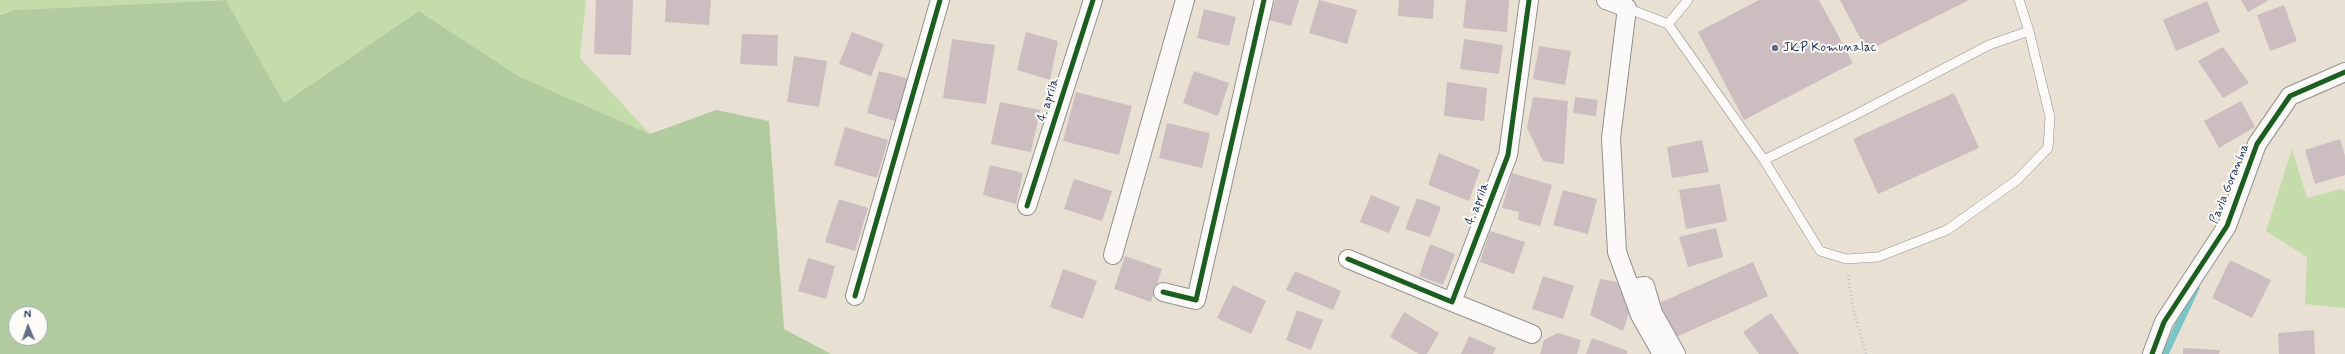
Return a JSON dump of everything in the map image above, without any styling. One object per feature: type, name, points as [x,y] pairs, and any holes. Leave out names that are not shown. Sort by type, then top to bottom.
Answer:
[{"type":"street","points":[[856,296],[940,0]]},
{"type":"street","name":"4. aprila","points":[[1027,206],[1092,0]]},
{"type":"street","points":[[1113,255],[1185,0]]},
{"type":"street","points":[[1163,292],[1196,300],[1264,0]]},
{"type":"street","name":"4. aprila","points":[[1452,302],[1508,155],[1529,0]]},
{"type":"street","points":[[1606,0],[1628,4],[1611,138],[1617,252],[1640,315],[1662,354]]},
{"type":"street","name":"Pavla Goranina","points":[[2152,354],[2164,322],[2227,226],[2257,144],[2261,138],[2290,96],[2345,72]]},
{"type":"street","points":[[1348,259],[1532,334]]},
{"type":"street","points":[[1631,288],[1645,286],[1653,313],[1676,354]]},
{"type":"lane","points":[[1668,24],[1688,0]]},
{"type":"lane","points":[[1628,4],[1668,24],[1764,160],[1820,251],[1846,258],[1878,257],[1947,230],[2017,180],[2048,148],[2050,117],[2020,0]]},
{"type":"lane","points":[[1764,160],[1856,116],[1989,45],[2029,31]]},
{"type":"path","points":[[1846,258],[1854,312],[1866,354]]},
{"type":"green space","points":[[0,0],[221,0],[13,10],[0,14]]},
{"type":"green space","points":[[226,0],[586,0],[580,58],[650,134],[518,76],[419,11],[284,103]]},
{"type":"green space","points":[[226,0],[284,103],[419,11],[518,76],[650,134],[716,110],[769,121],[784,329],[831,354],[0,354],[0,15],[13,10]]},
{"type":"green space","points":[[2292,149],[2307,198],[2341,189],[2345,191],[2345,308],[2305,304],[2307,257],[2266,231]]},
{"type":"building","points":[[596,0],[633,0],[631,55],[594,54]]},
{"type":"building","points":[[666,0],[711,0],[709,25],[665,22]]},
{"type":"building","points":[[1275,0],[1299,0],[1291,26],[1269,20]]},
{"type":"building","points":[[1319,0],[1357,10],[1347,44],[1309,33]]},
{"type":"building","points":[[1399,0],[1434,0],[1433,19],[1398,16]]},
{"type":"building","points":[[1466,0],[1509,0],[1507,32],[1463,28]]},
{"type":"building","name":"JKP Komunalac","points":[[1759,0],[1819,0],[1853,63],[1744,120],[1698,32]]},
{"type":"building","points":[[1840,0],[1969,0],[1867,51]]},
{"type":"building","points":[[2241,0],[2269,0],[2248,12]]},
{"type":"building","points":[[2207,1],[2220,32],[2176,51],[2163,20]]},
{"type":"building","points":[[2284,5],[2297,41],[2270,51],[2257,15]]},
{"type":"building","points":[[1204,9],[1236,17],[1229,46],[1197,38]]},
{"type":"building","points":[[852,32],[884,44],[871,76],[839,64]]},
{"type":"building","points":[[1026,32],[1058,41],[1050,80],[1017,70]]},
{"type":"building","points":[[742,34],[778,35],[777,66],[740,64]]},
{"type":"building","points":[[952,39],[995,45],[986,104],[943,98]]},
{"type":"building","points":[[1464,39],[1503,45],[1499,74],[1460,69]]},
{"type":"building","points":[[1539,46],[1571,51],[1565,85],[1533,79]]},
{"type":"building","points":[[2223,47],[2249,83],[2223,98],[2198,61]]},
{"type":"building","points":[[794,56],[827,61],[819,107],[787,102]]},
{"type":"building","points":[[879,71],[914,80],[902,123],[867,113]]},
{"type":"building","points":[[1194,71],[1229,83],[1218,116],[1183,103]]},
{"type":"building","points":[[1447,82],[1487,88],[1484,121],[1444,116]]},
{"type":"building","points":[[1076,92],[1132,106],[1119,155],[1063,141]]},
{"type":"building","points":[[1954,93],[1979,148],[1878,194],[1853,139]]},
{"type":"building","points":[[1533,97],[1568,101],[1564,164],[1543,161],[1527,128]]},
{"type":"building","points":[[1575,97],[1598,100],[1596,116],[1573,113]]},
{"type":"building","points":[[2241,101],[2255,127],[2219,148],[2204,121]]},
{"type":"building","points":[[1000,102],[1040,110],[1031,152],[991,144]]},
{"type":"building","points":[[1167,123],[1210,133],[1202,168],[1159,158]]},
{"type":"building","points":[[845,127],[888,140],[877,178],[834,165]]},
{"type":"building","points":[[2340,139],[2345,156],[2345,175],[2315,184],[2305,150]]},
{"type":"building","points":[[1702,140],[1709,172],[1672,178],[1667,147]]},
{"type":"building","points":[[1439,153],[1480,170],[1469,201],[1428,185]]},
{"type":"building","points":[[990,165],[1023,173],[1016,204],[983,195]]},
{"type":"building","points":[[1512,173],[1552,185],[1540,226],[1518,220],[1519,212],[1502,208]]},
{"type":"building","points":[[1074,179],[1112,191],[1102,221],[1064,209]]},
{"type":"building","points":[[1720,184],[1727,221],[1686,229],[1679,190]]},
{"type":"building","points":[[1563,190],[1597,199],[1588,234],[1553,225]]},
{"type":"building","points":[[1371,195],[1400,207],[1389,233],[1360,222]]},
{"type":"building","points":[[1417,198],[1441,207],[1430,237],[1405,229]]},
{"type":"building","points":[[839,199],[868,208],[855,251],[825,242]]},
{"type":"building","points":[[1716,228],[1723,257],[1688,267],[1679,237]]},
{"type":"building","points":[[1490,231],[1525,242],[1514,274],[1480,262]]},
{"type":"building","points":[[1430,244],[1455,254],[1443,285],[1419,276]]},
{"type":"building","points":[[1125,256],[1162,269],[1151,302],[1114,289]]},
{"type":"building","points":[[808,258],[835,266],[826,299],[798,291]]},
{"type":"building","points":[[2230,260],[2271,280],[2252,318],[2212,298]]},
{"type":"building","points":[[1753,262],[1768,296],[1676,337],[1659,303]]},
{"type":"building","points":[[1063,269],[1097,281],[1083,319],[1050,307]]},
{"type":"building","points":[[1295,271],[1341,291],[1333,310],[1286,290]]},
{"type":"building","points":[[1543,276],[1574,286],[1563,319],[1532,309]]},
{"type":"building","points":[[1600,279],[1617,282],[1629,313],[1623,331],[1590,315]]},
{"type":"building","points":[[1233,285],[1266,301],[1251,334],[1217,318]]},
{"type":"building","points":[[1297,310],[1323,320],[1311,350],[1286,340]]},
{"type":"building","points":[[1404,312],[1439,333],[1427,354],[1419,354],[1390,337]]},
{"type":"building","points":[[1771,313],[1799,354],[1759,354],[1743,332]]},
{"type":"building","points":[[2314,330],[2315,354],[2279,354],[2278,333]]},
{"type":"building","points":[[1558,333],[1581,340],[1577,354],[1540,354],[1544,340]]},
{"type":"building","points":[[1469,336],[1496,348],[1493,354],[1461,354]]},
{"type":"building","points":[[1592,338],[1628,351],[1627,354],[1586,354]]},
{"type":"building","points":[[2183,348],[2220,350],[2219,354],[2183,354]]},
{"type":"waterway","points":[[2165,354],[2196,288]]},
{"type":"cycle path","points":[[855,296],[940,0]]},
{"type":"cycle path","points":[[1027,206],[1093,0]]},
{"type":"cycle path","points":[[1163,292],[1196,300],[1264,0]]},
{"type":"cycle path","points":[[1348,259],[1452,302],[1508,155],[1529,0]]},
{"type":"cycle path","points":[[2152,354],[2164,322],[2227,226],[2257,144],[2290,96],[2345,72]]},
{"type":"place","name":"JKP Komunalac","points":[[1775,48]]}]
